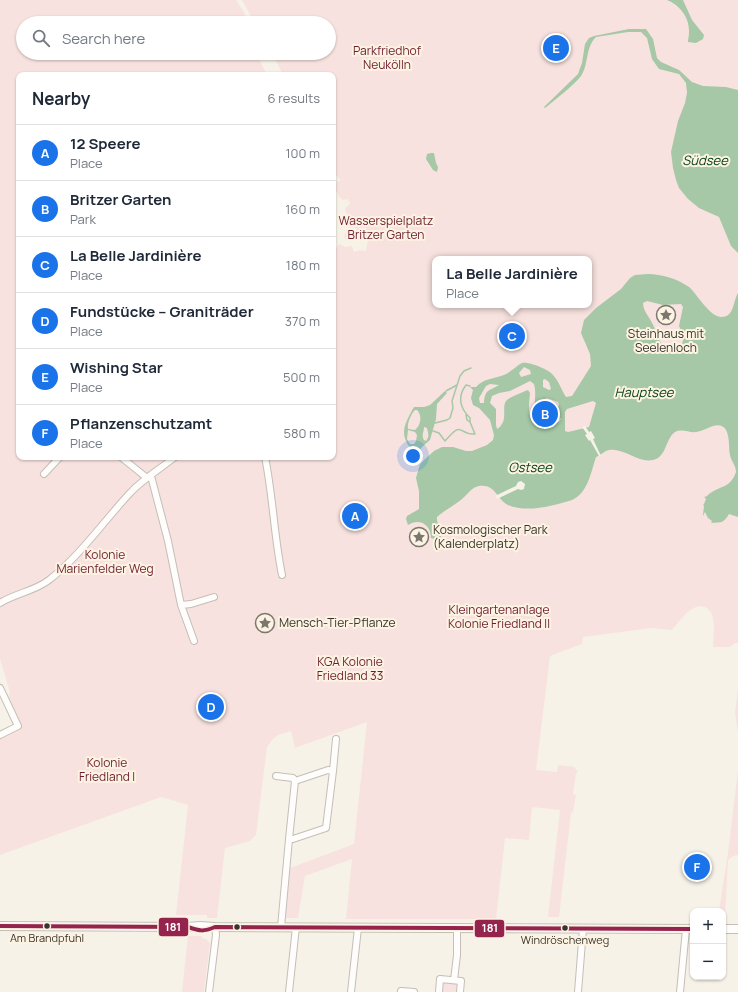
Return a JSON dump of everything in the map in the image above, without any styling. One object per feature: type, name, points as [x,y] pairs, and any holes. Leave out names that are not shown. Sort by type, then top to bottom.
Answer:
[{"type":"main road","points":[[0,926],[690,929]]},
{"type":"main road","points":[[726,929],[738,929]]},
{"type":"street","points":[[44,474],[57,460]]},
{"type":"street","points":[[125,460],[149,477],[168,541],[181,605],[194,641]]},
{"type":"street","points":[[0,603],[8,598],[42,585],[50,579],[82,548],[130,493],[171,460]]},
{"type":"street","points":[[265,460],[282,575]]},
{"type":"street","points":[[181,605],[214,597]]},
{"type":"street","points":[[0,688],[18,726],[0,735]]},
{"type":"street","points":[[290,839],[326,828],[336,739]]},
{"type":"street","points":[[295,781],[328,770],[333,770]]},
{"type":"street","points":[[276,776],[293,778],[295,781]]},
{"type":"street","points":[[281,927],[295,781]]},
{"type":"street","points":[[209,992],[216,927]]},
{"type":"street","points":[[290,992],[296,927]]},
{"type":"street","points":[[351,992],[358,928]]},
{"type":"street","points":[[454,980],[457,955],[457,928]]},
{"type":"street","points":[[578,992],[583,929]]},
{"type":"street","points":[[680,992],[690,929]]},
{"type":"street","points":[[439,992],[440,979],[461,981],[460,992]]},
{"type":"street","points":[[401,991],[414,992]]},
{"type":"green space","points":[[0,0],[236,0],[245,16],[16,16],[16,60],[260,60],[266,72],[16,72],[16,460],[336,460],[336,249],[340,244],[345,247],[352,246],[354,252],[360,250],[366,251],[368,240],[354,227],[345,210],[345,208],[350,204],[348,199],[343,200],[340,198],[336,191],[336,182],[341,180],[336,175],[336,72],[282,72],[276,60],[336,60],[336,16],[251,16],[242,0],[738,0],[738,643],[735,643],[730,647],[713,647],[714,626],[712,616],[707,608],[702,606],[692,609],[687,613],[672,630],[651,628],[583,637],[582,644],[550,656],[536,770],[557,772],[558,765],[574,767],[578,772],[576,773],[573,794],[576,795],[573,812],[571,813],[559,917],[548,917],[560,810],[532,807],[529,840],[505,838],[496,919],[346,919],[352,859],[305,876],[298,918],[285,918],[290,868],[354,844],[367,722],[295,748],[291,731],[278,735],[273,739],[267,747],[256,835],[250,841],[225,848],[217,918],[207,918],[207,915],[176,915],[188,805],[161,797],[0,855],[0,737],[21,727],[8,698],[10,692],[0,659]]},
{"type":"green space","points":[[349,231],[354,236],[349,241],[344,236]]},
{"type":"green space","points":[[738,689],[738,733],[735,713]]},
{"type":"green space","points":[[738,770],[738,855],[733,856],[728,860],[726,908],[719,908]]},
{"type":"green space","points":[[188,936],[202,936],[202,938],[206,939],[210,943],[204,992],[182,992]]},
{"type":"green space","points":[[445,982],[455,983],[458,986],[457,992],[442,992],[443,984]]},
{"type":"water","points":[[667,0],[683,0],[692,20],[704,35],[703,39],[696,43],[688,42],[689,27],[686,17],[676,5]]},
{"type":"water","name":"Südsee","points":[[629,29],[646,29],[653,39],[657,58],[661,62],[679,70],[692,82],[703,86],[726,87],[738,90],[738,253],[731,246],[719,217],[699,208],[688,199],[679,188],[673,168],[671,152],[678,121],[685,103],[687,93],[686,83],[679,74],[659,69],[652,59],[647,38],[641,32],[628,32],[596,37],[590,46],[581,76],[559,97],[545,108],[544,107],[578,74],[582,63],[585,44],[589,38]]},
{"type":"water","points":[[434,153],[438,167],[437,172],[433,170],[426,159],[427,154]]},
{"type":"water","name":"Hauptsee","points":[[635,275],[658,275],[680,282],[689,287],[711,312],[722,317],[730,313],[738,293],[738,517],[729,514],[723,521],[711,523],[712,521],[708,518],[705,512],[703,516],[703,505],[706,499],[704,497],[728,484],[736,472],[730,455],[728,435],[726,430],[719,425],[696,432],[680,430],[675,432],[669,439],[661,455],[653,460],[642,459],[615,450],[606,451],[596,457],[588,482],[582,492],[572,500],[532,509],[515,507],[504,502],[489,487],[479,486],[472,489],[459,501],[437,517],[441,530],[440,541],[431,538],[427,526],[420,522],[408,525],[406,519],[407,516],[419,509],[419,491],[416,478],[420,464],[425,459],[434,451],[442,447],[453,447],[466,451],[472,451],[487,445],[493,440],[494,435],[490,420],[479,408],[473,405],[471,398],[473,390],[470,387],[476,387],[486,380],[504,375],[522,363],[528,363],[549,371],[556,378],[566,397],[572,396],[591,366],[590,354],[581,333],[584,320],[596,308],[621,289],[630,278]],"holes":[[[647,301],[663,305],[681,304],[683,307],[679,326],[684,337],[682,344],[668,347],[661,343],[651,320],[645,311],[643,303]],[[524,367],[530,370],[531,374],[521,377],[519,373]],[[545,379],[549,382],[551,389],[549,390],[543,387],[543,380]],[[530,381],[534,384],[535,388],[536,414],[559,417],[561,419],[559,422],[544,428],[538,426],[531,418],[529,409],[530,393],[528,390],[507,400],[504,406],[503,422],[497,429],[496,409],[490,403],[492,396],[510,391]],[[490,384],[499,385],[485,395],[484,403],[480,403],[479,398],[486,386]],[[547,398],[558,402],[559,405],[556,410],[543,405],[544,400]],[[593,401],[596,403],[589,427],[568,432],[565,431],[565,412],[567,409]]]},
{"type":"water","points":[[445,391],[447,393],[437,404],[436,419],[430,440],[417,454],[410,458],[410,448],[405,438],[404,428],[414,407],[424,407],[430,405]],"holes":[[[415,410],[417,410],[420,414],[419,424],[415,430],[408,429],[408,424]],[[424,427],[427,428],[428,438],[426,441],[423,437]],[[408,430],[415,432],[417,435],[414,444],[410,444],[407,439]]]},
{"type":"pier","points":[[585,426],[589,432],[591,431],[595,438],[593,439],[601,456],[599,456],[590,440],[589,441],[585,435],[587,434],[582,427]]},
{"type":"pier","points":[[521,481],[525,484],[524,489],[518,489],[497,499],[495,496],[516,486],[518,482]]},
{"type":"waterway","points":[[435,423],[450,418],[453,408],[452,401],[460,376],[464,371],[471,368]]},
{"type":"waterway","points":[[446,391],[457,385]]},
{"type":"waterway","points":[[433,431],[439,433],[445,441],[458,429],[469,434],[475,434],[470,418],[464,410],[461,402],[461,394],[463,389],[466,385],[470,386]]},
{"type":"waterway","points":[[466,415],[467,420],[470,422]]},
{"type":"transit line","name":"181","points":[[0,926],[188,927],[202,930],[215,927],[690,929]]},
{"type":"place","name":"Wishing Star","points":[[556,48]]},
{"type":"place","name":"Steinhaus mit Seelenloch","points":[[666,315]]},
{"type":"place","name":"La Belle Jardinière","points":[[512,336]]},
{"type":"place","name":"Britzer Garten","points":[[545,414]]},
{"type":"place","name":"12 Speere","points":[[355,516]]},
{"type":"place","name":"Kosmologischer Park (Kalenderplatz)","points":[[419,537]]},
{"type":"place","name":"Mensch-Tier-Pflanze","points":[[265,623]]},
{"type":"place","name":"Fundstücke – Graniträder","points":[[211,707]]},
{"type":"place","name":"Pflanzenschutzamt","points":[[697,867]]},
{"type":"place","name":"Am Brandpfuhl","points":[[47,926]]},
{"type":"place","name":"Windröschenweg","points":[[565,928]]},
{"type":"park label","name":"Parkfriedhof Neukölln","points":[[387,58]]},
{"type":"park label","name":"Wasserspielplatz Britzer Garten","points":[[386,228]]},
{"type":"park label","name":"Kolonie Marienfelder Weg","points":[[105,562]]},
{"type":"park label","name":"Kleingartenanlage Kolonie Friedland II","points":[[499,617]]},
{"type":"park label","name":"KGA Kolonie Friedland 33","points":[[350,669]]},
{"type":"park label","name":"Kolonie Friedland I","points":[[107,770]]},
{"type":"water label","name":"Ostsee","points":[[530,467]]}]
